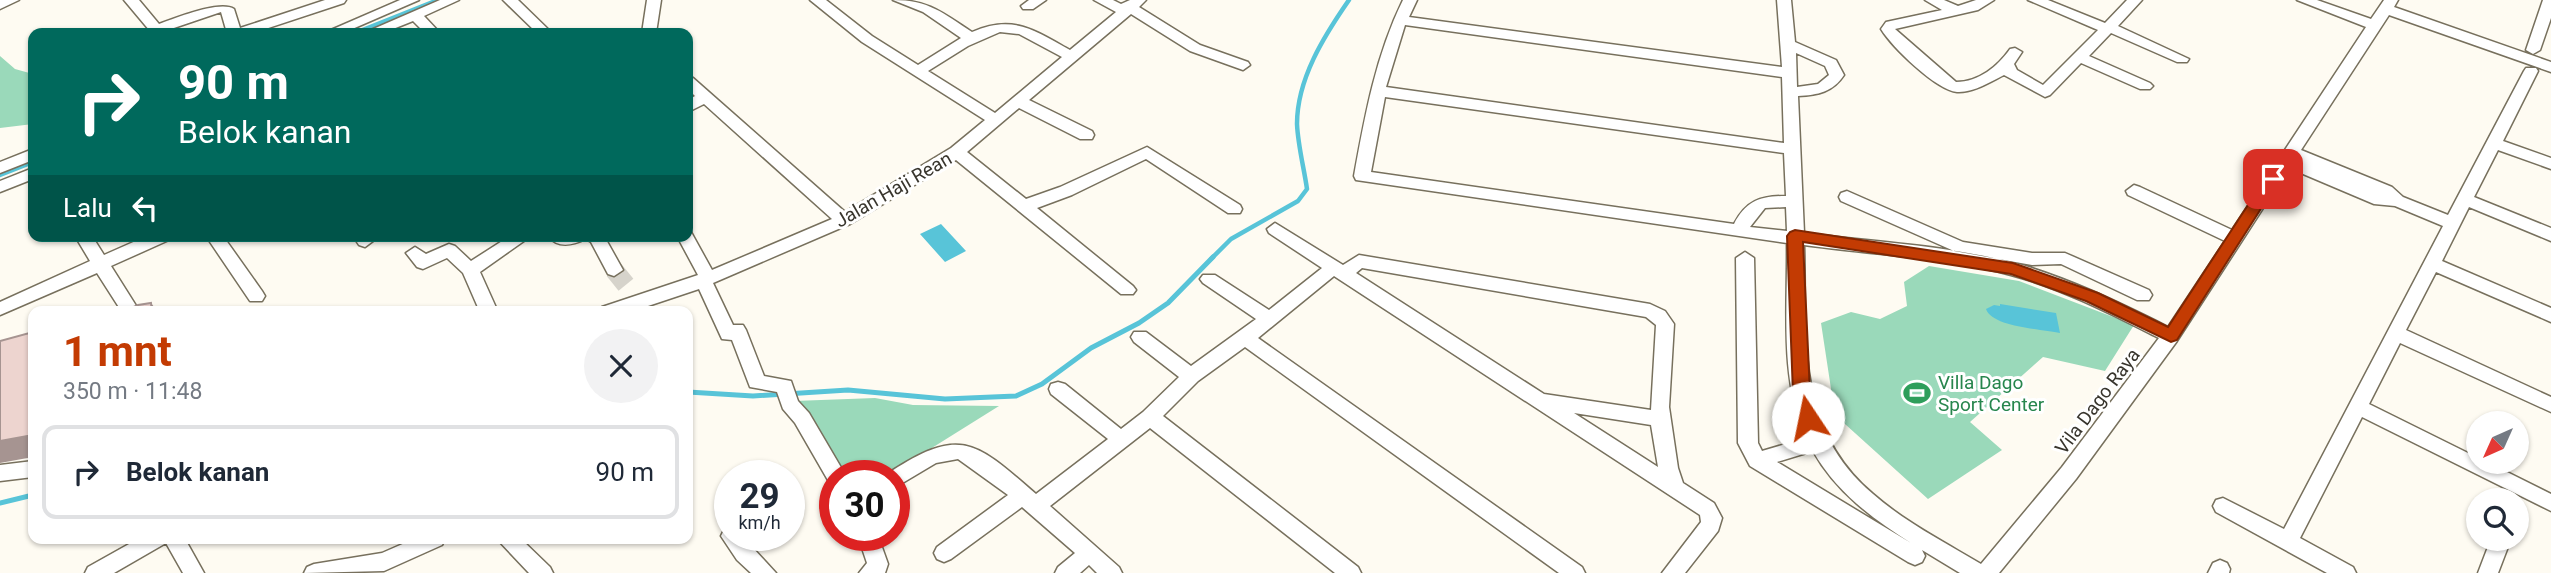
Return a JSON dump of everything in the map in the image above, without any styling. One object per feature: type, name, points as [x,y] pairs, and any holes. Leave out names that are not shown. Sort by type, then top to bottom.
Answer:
[{"type":"street","points":[[0,5],[12,0]]},
{"type":"street","points":[[131,0],[155,28]]},
{"type":"street","points":[[252,28],[339,0]]},
{"type":"street","points":[[347,28],[414,7],[452,0]]},
{"type":"street","points":[[510,0],[540,28]]},
{"type":"street","points":[[650,28],[654,0]]},
{"type":"street","points":[[900,0],[928,9],[972,39]]},
{"type":"street","points":[[1101,0],[1119,8],[1135,4],[1195,48],[1243,65]]},
{"type":"street","points":[[1409,0],[1399,20],[1378,91],[1362,176],[1739,231],[2032,260],[2056,257],[2143,295]]},
{"type":"street","points":[[1781,0],[1790,73],[1790,149],[1802,393],[1818,442],[1837,471],[1869,501],[1978,573]]},
{"type":"street","points":[[1932,0],[1955,10]]},
{"type":"street","points":[[1987,0],[1973,7],[1891,25],[1888,29],[1893,37],[1948,85],[1959,89],[1968,88],[1988,75],[2007,68],[2015,52]]},
{"type":"street","points":[[2035,0],[2182,58]]},
{"type":"street","points":[[2007,68],[2023,82],[2045,92],[2135,0]]},
{"type":"street","points":[[2304,0],[2375,25]]},
{"type":"street","points":[[828,2],[867,38],[997,121]]},
{"type":"street","name":"Jalan Haji Rean","points":[[619,306],[633,298],[706,279],[844,220],[957,152],[1135,4]]},
{"type":"street","points":[[2388,4],[2551,67]]},
{"type":"street","name":"Vila Dago Raya","points":[[1986,573],[2077,462],[2171,336],[2388,4]]},
{"type":"street","points":[[379,28],[414,7]]},
{"type":"street","points":[[414,7],[429,28]]},
{"type":"street","points":[[164,28],[220,8],[226,9],[235,28]]},
{"type":"street","points":[[2549,9],[2535,44],[2551,45]]},
{"type":"street","points":[[1399,20],[1790,73]]},
{"type":"street","points":[[918,71],[994,28],[1009,26],[1073,57]]},
{"type":"street","points":[[1788,44],[1830,63],[1837,75],[1833,83],[1819,90],[1790,92]]},
{"type":"street","points":[[2080,57],[2145,86]]},
{"type":"street","points":[[2288,541],[2531,71]]},
{"type":"street","points":[[693,86],[844,220]]},
{"type":"street","points":[[1378,91],[1790,149]]},
{"type":"street","points":[[693,104],[704,97]]},
{"type":"street","points":[[1020,102],[1086,135]]},
{"type":"street","points":[[2493,143],[2551,164]]},
{"type":"street","points":[[957,152],[1126,290]]},
{"type":"street","points":[[1022,207],[1066,191],[1147,152],[1234,209]]},
{"type":"street","points":[[0,168],[28,156]]},
{"type":"street","points":[[2287,156],[2380,200],[2397,201],[2454,224]]},
{"type":"street","points":[[0,187],[28,175]]},
{"type":"street","points":[[2134,191],[2236,239]]},
{"type":"street","points":[[1847,197],[1959,253],[2050,281],[2126,312],[2171,336]]},
{"type":"street","points":[[2466,200],[2551,235]]},
{"type":"street","points":[[1739,231],[1746,214],[1752,208],[1762,203],[1793,201]]},
{"type":"street","points":[[1275,229],[1707,509],[1712,518],[1711,525],[1672,573]]},
{"type":"street","points":[[86,242],[127,306]]},
{"type":"street","points":[[0,309],[149,242]]},
{"type":"street","points":[[218,242],[256,296]]},
{"type":"street","points":[[470,270],[514,242]]},
{"type":"street","points":[[599,242],[614,270]]},
{"type":"street","points":[[688,242],[728,334],[737,330],[757,383],[786,392],[827,460]]},
{"type":"street","points":[[415,253],[423,263],[449,250],[470,270],[486,306]]},
{"type":"street","points":[[1745,258],[1748,443],[1757,460],[1915,556]]},
{"type":"street","points":[[944,553],[1121,439],[1150,417],[1191,376],[1245,338],[1268,318],[1339,270],[1359,261],[1650,311],[1659,316],[1665,324],[1659,419],[1667,468],[1675,488]]},
{"type":"street","points":[[2433,264],[2551,314]]},
{"type":"street","points":[[1209,279],[1268,318]]},
{"type":"street","points":[[2396,333],[2551,405]]},
{"type":"street","points":[[1140,337],[1191,376]]},
{"type":"street","points":[[1245,338],[1575,573]]},
{"type":"street","points":[[1058,388],[1121,439]]},
{"type":"street","points":[[1537,400],[1659,419]]},
{"type":"street","points":[[2358,407],[2507,488]]},
{"type":"street","points":[[1150,417],[1351,573]]},
{"type":"street","points":[[1757,460],[1818,442]]},
{"type":"street","points":[[910,470],[937,452],[960,450],[968,453],[1030,500],[1112,573]]},
{"type":"street","points":[[0,473],[28,470]]},
{"type":"street","points":[[2529,497],[2551,503]]},
{"type":"street","points":[[2223,506],[2346,573]]},
{"type":"street","points":[[95,573],[148,544]]},
{"type":"street","points":[[177,544],[194,573]]},
{"type":"street","points":[[314,573],[385,567],[426,544]]},
{"type":"street","points":[[512,544],[543,573]]},
{"type":"street","points":[[742,551],[766,573]]},
{"type":"street","points":[[869,573],[877,568],[878,564],[873,551]]},
{"type":"street","points":[[2488,573],[2496,551]]},
{"type":"street","points":[[1065,573],[1089,553]]},
{"type":"green space","points":[[0,56],[15,69],[28,73],[28,125],[0,128]]},
{"type":"green space","name":"Villa Dago Sport Center","points":[[1929,266],[2019,281],[2134,325],[2105,371],[2043,357],[1970,422],[2002,450],[1928,499],[1835,415],[1821,323],[1851,312],[1880,319],[1907,306],[1904,282]]},
{"type":"green space","points":[[875,398],[913,405],[999,406],[910,462],[832,460],[794,401]]},
{"type":"water","points":[[941,224],[966,251],[945,262],[920,234]]},
{"type":"water","points":[[2000,304],[2056,313],[2060,333],[1997,320],[1986,309]]},
{"type":"building","points":[[28,333],[28,436],[0,441],[0,341]]},
{"type":"waterway","points":[[368,28],[438,0]]},
{"type":"waterway","points":[[1213,257],[1231,239],[1298,201],[1307,189],[1297,124],[1298,107],[1314,59],[1349,0]]},
{"type":"waterway","points":[[0,175],[28,164]]},
{"type":"waterway","points":[[693,392],[753,396],[848,390],[945,399],[1016,396],[1042,384],[1091,348],[1139,323],[1168,303],[1213,257]]},
{"type":"waterway","points":[[0,503],[28,496]]},
{"type":"tunnel","points":[[614,270],[631,291]]},
{"type":"place","name":"Villa Dago Sport Center","points":[[1917,393]]},
{"type":"route","points":[[1808,418],[1802,393],[1795,236],[2013,269],[2092,297],[2171,336],[2273,179]]}]
